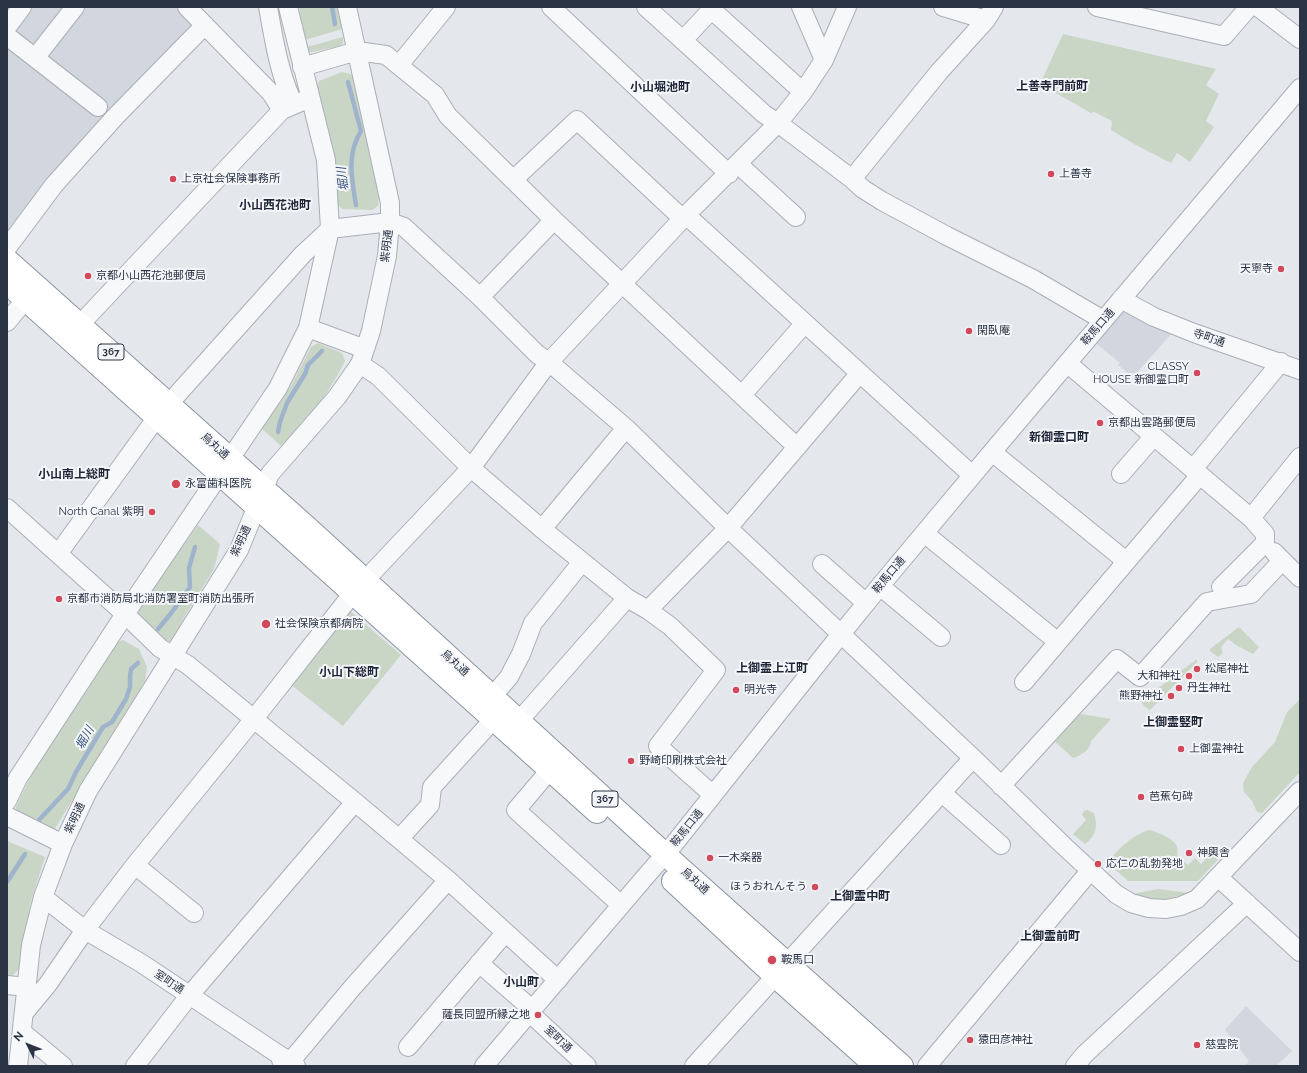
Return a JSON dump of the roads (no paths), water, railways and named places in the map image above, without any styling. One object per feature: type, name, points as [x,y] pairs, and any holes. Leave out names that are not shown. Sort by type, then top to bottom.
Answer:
[{"type":"highway","name":"烏丸通","points":[[7,260],[74,331],[359,587],[506,724],[660,859],[781,970],[876,1066]]},
{"type":"highway","name":"烏丸通","points":[[7,283],[26,299],[74,331]]},
{"type":"highway","name":"烏丸通","points":[[359,587],[492,697],[506,724],[550,770],[660,859]]},
{"type":"highway","name":"烏丸通","points":[[781,970],[902,1066]]},
{"type":"street","points":[[7,27],[22,7]]},
{"type":"street","points":[[35,58],[75,7]]},
{"type":"street","points":[[186,7],[272,93],[295,104]]},
{"type":"street","points":[[7,801],[18,778],[125,614],[278,388],[308,328],[330,229],[326,160],[286,89],[268,7]]},
{"type":"street","points":[[74,331],[295,104],[302,67],[288,7]]},
{"type":"street","name":"紫明通","points":[[18,1066],[31,945],[43,897],[63,844],[88,791],[239,550],[270,474],[338,397],[362,357],[371,331],[387,256],[390,203],[347,7]]},
{"type":"street","points":[[399,65],[446,7]]},
{"type":"street","points":[[551,7],[733,169],[796,217]]},
{"type":"street","points":[[646,7],[764,114],[852,179],[862,189],[882,201],[1033,279],[1103,320]]},
{"type":"street","points":[[801,7],[824,60]]},
{"type":"street","points":[[24,1014],[64,962],[85,930],[135,866],[254,720],[359,587],[471,468],[549,362],[685,217],[778,123],[803,92],[824,60],[847,7]]},
{"type":"street","points":[[943,7],[990,14]]},
{"type":"street","points":[[1097,7],[1224,36],[1249,7]]},
{"type":"street","points":[[1258,7],[1300,39]]},
{"type":"street","points":[[683,40],[713,9],[803,92]]},
{"type":"street","points":[[852,179],[938,72],[990,14]]},
{"type":"street","points":[[7,248],[54,185],[115,117],[205,25]]},
{"type":"street","points":[[7,36],[98,107]]},
{"type":"street","points":[[302,67],[357,51],[386,54],[435,95],[448,116],[554,220],[797,447]]},
{"type":"street","name":"鞍馬口通","points":[[484,1066],[713,795],[840,634],[972,475],[1300,88]]},
{"type":"street","points":[[513,180],[577,120],[972,475]]},
{"type":"street","points":[[480,297],[554,220]]},
{"type":"street","points":[[58,554],[163,410],[284,274],[330,229],[390,222],[404,227],[480,297],[537,354],[549,362],[626,428],[728,528],[1116,894],[1131,903],[1149,908],[1166,909],[1181,906],[1196,899],[1300,791]]},
{"type":"street","points":[[7,322],[26,299]]},
{"type":"street","name":"寺町通","points":[[1121,299],[1154,317],[1194,333],[1300,370]]},
{"type":"street","points":[[742,395],[804,323]]},
{"type":"street","points":[[308,328],[362,357],[378,376],[471,468],[542,529],[627,598],[648,610],[670,626],[716,670],[658,746],[713,795]]},
{"type":"street","points":[[1024,682],[1126,561],[1280,362]]},
{"type":"street","points":[[1067,363],[1251,518],[1265,534],[1265,543],[1300,578]]},
{"type":"street","points":[[648,610],[728,528],[860,374]]},
{"type":"street","points":[[542,529],[626,428]]},
{"type":"street","points":[[1121,474],[1154,436]]},
{"type":"street","points":[[992,452],[1126,561]]},
{"type":"street","points":[[1251,518],[1300,457]]},
{"type":"street","points":[[10,517],[58,554],[125,614],[160,648],[188,665],[356,802],[448,880],[558,980]]},
{"type":"street","points":[[924,533],[1058,642]]},
{"type":"street","points":[[1221,587],[1265,543]]},
{"type":"street","points":[[1001,786],[1117,659],[1140,677],[1207,602],[1251,594],[1282,561]]},
{"type":"street","points":[[492,697],[509,678],[534,623],[582,562]]},
{"type":"street","points":[[822,564],[866,603]]},
{"type":"street","points":[[880,586],[941,637]]},
{"type":"street","points":[[399,839],[430,804],[432,787],[506,724],[627,598]]},
{"type":"street","points":[[694,1066],[973,758]]},
{"type":"street","points":[[550,770],[516,810],[621,905]]},
{"type":"street","points":[[942,793],[1001,845]]},
{"type":"street","points":[[135,1066],[189,996],[356,802]]},
{"type":"street","points":[[7,816],[63,844]]},
{"type":"street","points":[[135,866],[194,913]]},
{"type":"street","points":[[927,1066],[1090,871]]},
{"type":"street","points":[[1218,877],[1300,952]]},
{"type":"street","points":[[286,1063],[290,1062],[352,988],[448,880]]},
{"type":"street","name":"室町通","points":[[43,897],[85,930],[141,963],[286,1063]]},
{"type":"street","points":[[1076,1066],[1084,1055],[1247,903]]},
{"type":"street","points":[[408,1046],[506,933]]},
{"type":"street","name":"室町通","points":[[479,963],[587,1066]]},
{"type":"street","points":[[7,985],[27,987]]},
{"type":"street","points":[[22,1032],[63,1066]]},
{"type":"waterway","name":"堀川","points":[[332,7],[335,24]]},
{"type":"waterway","name":"堀川","points":[[348,82],[361,131],[353,149],[351,167],[356,205]]},
{"type":"waterway","name":"堀川","points":[[278,432],[287,403],[305,374],[308,365],[322,351]]},
{"type":"waterway","name":"堀川","points":[[158,629],[190,587],[189,568],[195,547]]},
{"type":"waterway","name":"堀川","points":[[39,820],[68,789],[76,772],[103,727],[112,722],[126,699],[130,687],[131,669],[138,663]]},
{"type":"waterway","name":"堀川","points":[[7,882],[25,854]]},
{"type":"place","name":"上善寺","points":[[1051,174]]},
{"type":"place","name":"上京社会保険事務所","points":[[173,179]]},
{"type":"place","name":"天寧寺","points":[[1281,269]]},
{"type":"place","name":"京都小山西花池郵便局","points":[[88,276]]},
{"type":"place","name":"閑臥庵","points":[[969,331]]},
{"type":"place","name":"CLASSY HOUSE 新御霊口町","points":[[1197,373]]},
{"type":"place","name":"京都出雲路郵便局","points":[[1100,423]]},
{"type":"place","name":"永富歯科医院","points":[[176,484]]},
{"type":"place","name":"North Canal 紫明","points":[[152,512]]},
{"type":"place","name":"京都市消防局北消防署室町消防出張所","points":[[59,599]]},
{"type":"place","name":"社会保険京都病院","points":[[266,624]]},
{"type":"place","name":"松尾神社","points":[[1197,669]]},
{"type":"place","name":"大和神社","points":[[1189,676]]},
{"type":"place","name":"丹生神社","points":[[1179,688]]},
{"type":"place","name":"明光寺","points":[[736,690]]},
{"type":"place","name":"熊野神社","points":[[1171,696]]},
{"type":"place","name":"上御霊神社","points":[[1181,749]]},
{"type":"place","name":"野崎印刷株式会社","points":[[631,761]]},
{"type":"place","name":"芭蕉句碑","points":[[1141,797]]},
{"type":"place","name":"神輿舎","points":[[1189,853]]},
{"type":"place","name":"一木楽器","points":[[710,858]]},
{"type":"place","name":"応仁の乱勃発地","points":[[1098,864]]},
{"type":"place","name":"ほうおれんそう","points":[[815,887]]},
{"type":"place","name":"鞍馬口","points":[[772,960]]},
{"type":"place","name":"薩長同盟所縁之地","points":[[538,1015]]},
{"type":"place","name":"猿田彦神社","points":[[970,1040]]},
{"type":"place","name":"慈雲院","points":[[1197,1045]]},
{"type":"district","name":"上善寺門前町","points":[[1052,86]]},
{"type":"district","name":"小山堀池町","points":[[660,87]]},
{"type":"district","name":"小山西花池町","points":[[275,205]]},
{"type":"district","name":"新御霊口町","points":[[1059,437]]},
{"type":"district","name":"小山南上総町","points":[[74,474]]},
{"type":"district","name":"上御霊上江町","points":[[772,668]]},
{"type":"district","name":"小山下総町","points":[[349,672]]},
{"type":"district","name":"上御霊竪町","points":[[1173,722]]},
{"type":"district","name":"上御霊中町","points":[[860,896]]},
{"type":"district","name":"上御霊前町","points":[[1050,936]]},
{"type":"district","name":"小山町","points":[[521,982]]}]
